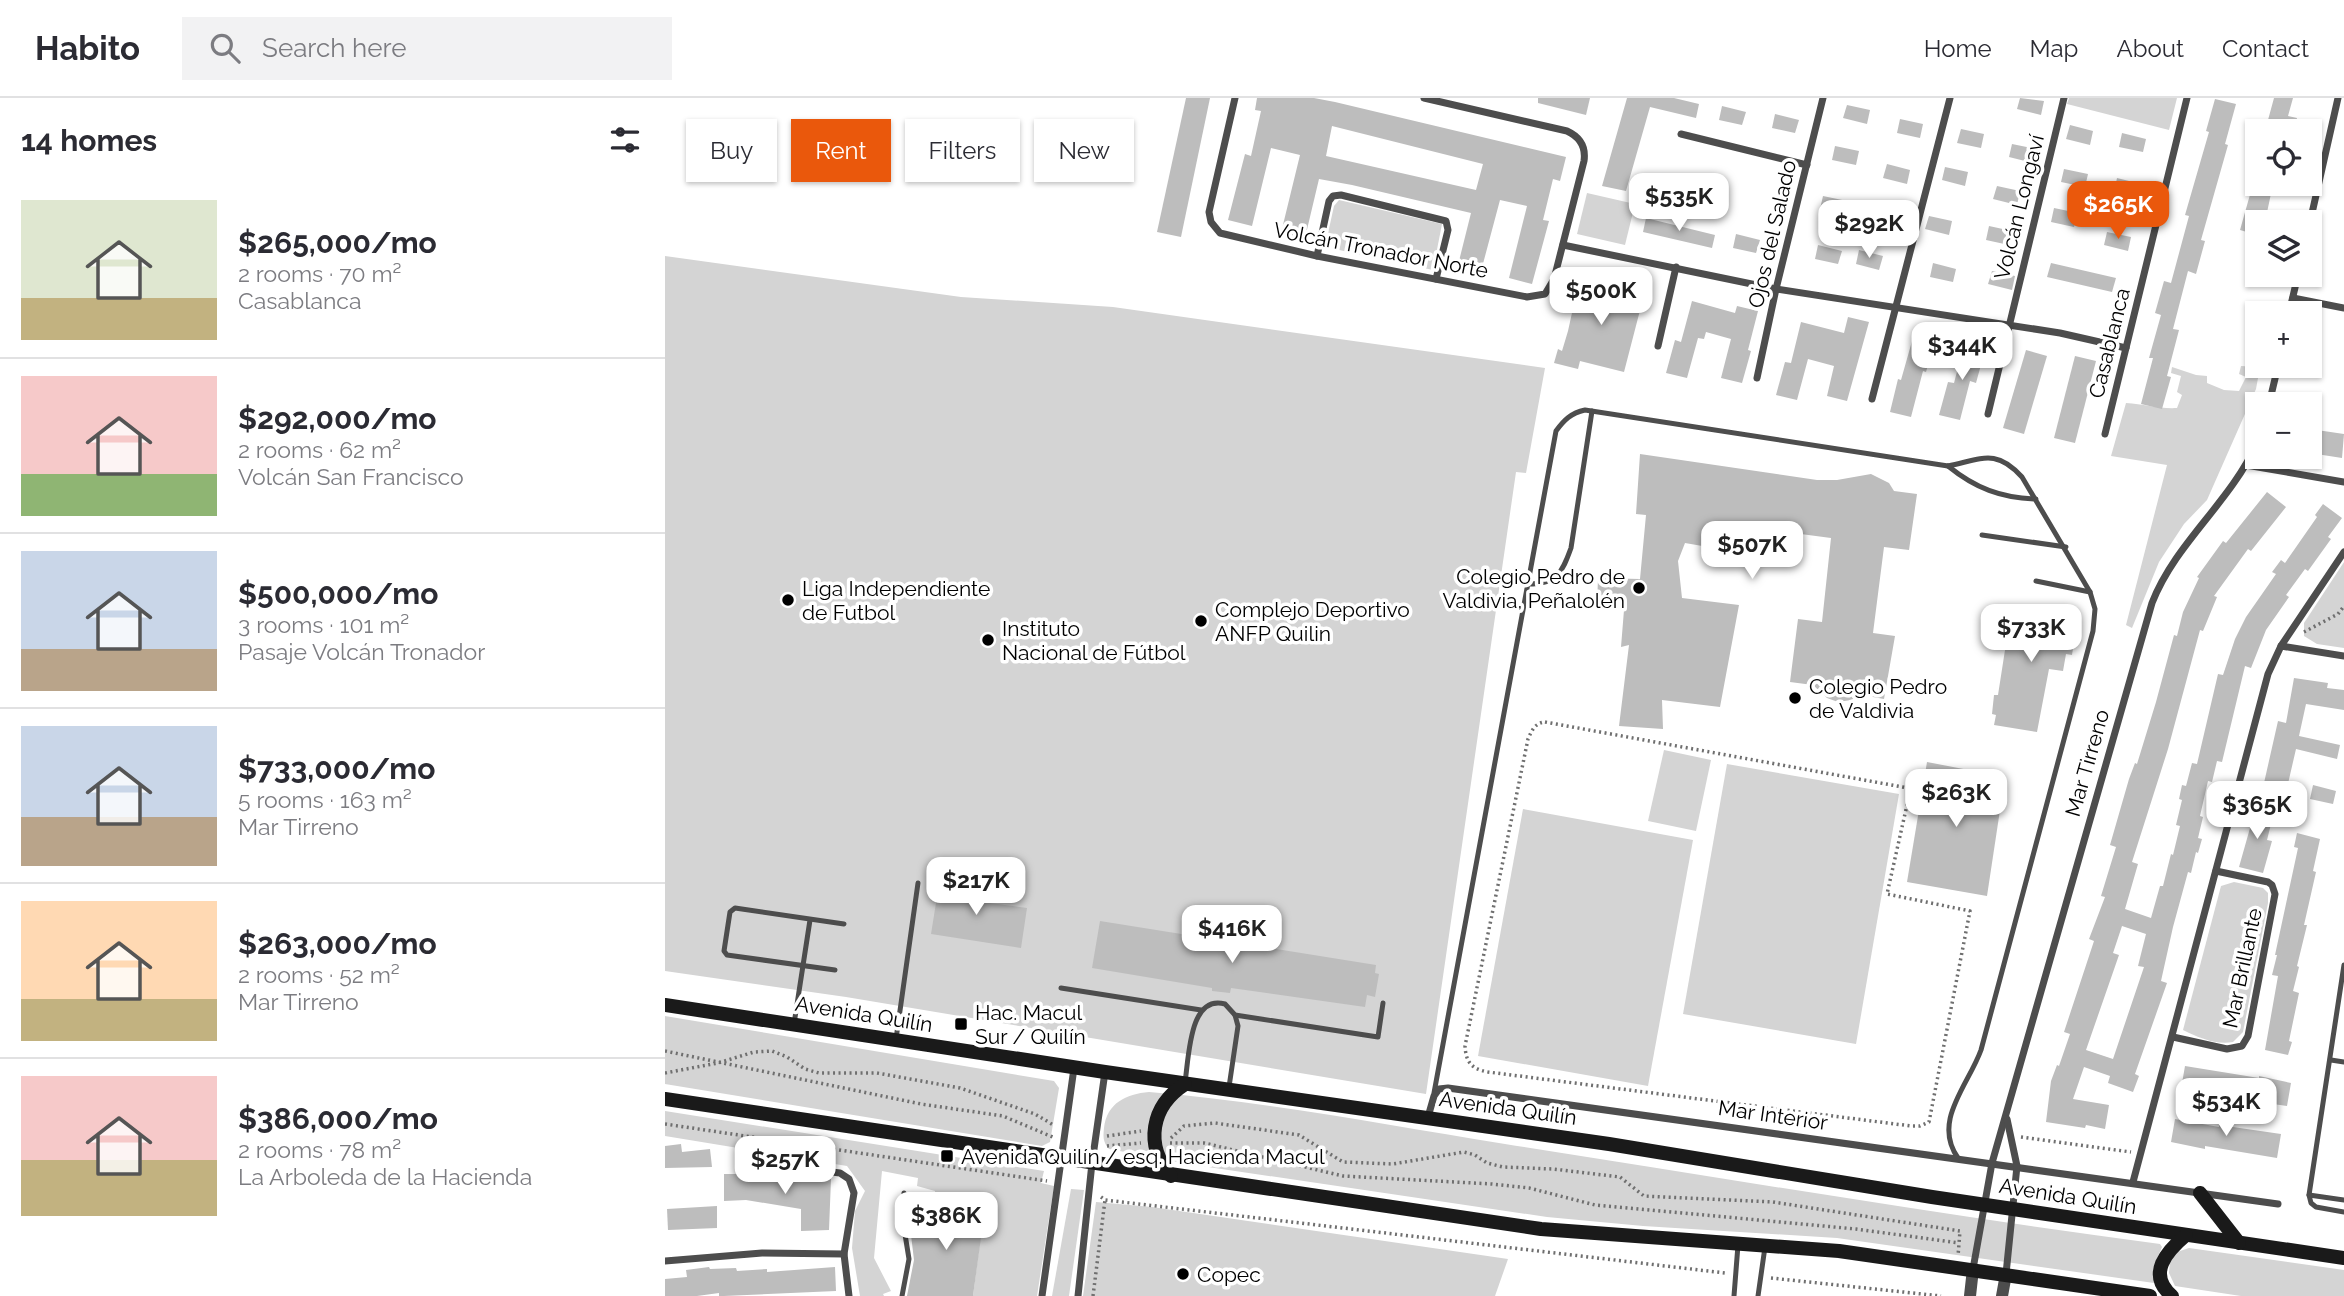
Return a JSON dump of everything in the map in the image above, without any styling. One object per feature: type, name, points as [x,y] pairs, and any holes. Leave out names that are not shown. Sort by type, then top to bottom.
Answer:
[{"type":"main road","name":"Avenida Quilín","points":[[665,1005],[1185,1084],[1609,1144],[2013,1209],[2344,1258]]},
{"type":"main road","points":[[1171,1176],[1160,1161],[1158,1138],[1164,1103],[1185,1084]]},
{"type":"main road","points":[[665,1099],[1541,1229],[1765,1244],[1865,1254],[2150,1296]]},
{"type":"main road","points":[[2197,1192],[2239,1243]]},
{"type":"main road","points":[[2172,1296],[2162,1282],[2161,1264],[2172,1247],[2186,1235]]},
{"type":"street","name":"Volcán Tronador Norte","points":[[1235,98],[1210,206],[1214,227],[1225,236],[1527,298],[1545,294],[1552,286],[1563,245]]},
{"type":"street","points":[[1424,98],[1575,135],[1584,151],[1584,161],[1563,245],[1776,289],[2008,324],[2126,348]]},
{"type":"street","name":"Ojos del Salado","points":[[1758,379],[1776,289],[1823,98]]},
{"type":"street","points":[[1872,399],[1950,98]]},
{"type":"street","name":"Volcán Longaví","points":[[1988,414],[2064,98]]},
{"type":"street","name":"Casablanca","points":[[2105,434],[2187,98]]},
{"type":"street","points":[[2313,210],[2338,98]]},
{"type":"street","points":[[1681,134],[1807,165]]},
{"type":"street","points":[[1317,256],[1329,201],[1333,196],[1341,195],[1446,221],[1448,230],[1436,279]]},
{"type":"street","points":[[1658,346],[1676,267]]},
{"type":"street","points":[[2292,301],[2295,287]]},
{"type":"street","points":[[2293,298],[2344,308]]},
{"type":"street","name":"Mar Tirreno","points":[[1970,1296],[1992,1163],[2007,1119],[2152,603],[2172,562],[2216,509],[2245,466]]},
{"type":"street","points":[[2269,469],[2344,482]]},
{"type":"street","points":[[2133,1182],[2272,663],[2344,552]]},
{"type":"street","points":[[2281,646],[2344,656]]},
{"type":"street","name":"Mar Brillante","points":[[2173,1037],[2227,1049],[2242,1046],[2248,1036],[2275,894],[2268,882],[2216,871]]},
{"type":"street","points":[[1042,1296],[1074,1067]]},
{"type":"street","points":[[1078,1296],[1105,1072]]},
{"type":"street","name":"Mar Interior","points":[[1434,1096],[1439,1089],[1448,1088],[2278,1204]]},
{"type":"street","points":[[1427,1117],[1434,1096]]},
{"type":"street","name":"Mar Tirreno","points":[[2003,1296],[2017,1166],[2007,1119]]},
{"type":"street","points":[[741,1161],[840,1173],[849,1179],[854,1193],[844,1254],[849,1296]]},
{"type":"street","points":[[665,1261],[762,1253],[844,1254]]},
{"type":"lane","points":[[1434,1096],[1556,431],[1570,415],[1585,410],[1948,466],[1993,457],[2010,463],[2022,477],[2066,547],[2090,592],[2095,609],[2089,644],[1981,1050],[1955,1102],[1949,1121],[1948,1142],[1958,1158]]},
{"type":"lane","points":[[1528,584],[1541,584],[1560,574],[1571,548],[1592,411]]},
{"type":"lane","points":[[1948,466],[1986,491],[2015,498],[2036,499]]},
{"type":"lane","points":[[1982,535],[2066,547]]},
{"type":"lane","points":[[2036,581],[2090,592]]},
{"type":"lane","points":[[896,1040],[918,883]]},
{"type":"lane","points":[[835,970],[727,955],[724,951],[730,912],[735,908],[843,924]]},
{"type":"lane","points":[[794,1024],[810,920]]},
{"type":"lane","points":[[2344,965],[2309,1195],[2311,1203],[2316,1207],[2344,1212]]},
{"type":"lane","points":[[1061,988],[1201,1010]]},
{"type":"lane","points":[[1185,1084],[1195,1022],[1206,1005],[1219,1002],[1232,1009],[1238,1026],[1229,1089]]},
{"type":"lane","points":[[1235,1014],[1378,1037],[1383,1003]]},
{"type":"lane","points":[[2331,1060],[2344,1062]]},
{"type":"lane","points":[[902,1296],[909,1259],[904,1228],[904,1193]]},
{"type":"lane","points":[[2309,1195],[2344,1200]]},
{"type":"lane","points":[[1734,1296],[1739,1242]]},
{"type":"lane","points":[[1758,1296],[1765,1244]]},
{"type":"path","points":[[2281,646],[2338,614],[2344,606]]},
{"type":"path","points":[[1538,723],[1559,724],[1905,786],[1910,791],[1909,796],[1887,894],[1970,911],[1932,1114],[1925,1125],[1911,1126],[1488,1072],[1470,1065],[1466,1058],[1468,1033],[1528,739],[1531,730],[1538,723]]},
{"type":"path","points":[[665,1051],[907,1102],[1003,1116],[1063,1142]]},
{"type":"path","points":[[665,1073],[718,1063],[754,1052],[772,1051],[805,1069],[819,1073],[877,1073],[960,1088],[1035,1114],[1065,1132]]},
{"type":"path","points":[[1095,1146],[1158,1138],[1177,1132],[1184,1126],[1215,1123],[1299,1135],[1343,1163],[1393,1164],[1464,1152],[1503,1167],[1553,1169],[1620,1177],[1644,1196],[1801,1205],[1960,1231]]},
{"type":"path","points":[[665,1124],[1058,1183]]},
{"type":"path","points":[[1158,1138],[1177,1132]]},
{"type":"path","points":[[2010,1135],[2141,1153]]},
{"type":"path","points":[[1096,1136],[1204,1143],[1343,1175],[1529,1188],[1595,1205],[1856,1229],[1959,1243]]},
{"type":"path","points":[[1089,1189],[1105,1200],[1735,1274]]},
{"type":"path","points":[[1093,1296],[1105,1200]]},
{"type":"path","points":[[1761,1277],[1941,1296]]},
{"type":"shaded area","points":[[2069,98],[2177,98],[2169,130],[2067,104]]},
{"type":"shaded area","points":[[1587,193],[1635,204],[1625,245],[1577,234]]},
{"type":"shaded area","points":[[1339,200],[1442,224],[1433,270],[1325,247],[1334,206]]},
{"type":"shaded area","name":"Complejo Deportivo ANFP Quilin","points":[[665,256],[961,297],[1113,307],[1545,368],[1526,473],[1516,472],[1426,1094],[846,997],[665,971]]},
{"type":"shaded area","points":[[2241,366],[2245,366],[2245,377],[2239,374]]},
{"type":"shaded area","points":[[2172,367],[2207,376],[2207,383],[2224,390],[2239,391],[2246,378],[2258,378],[2255,392],[2245,392],[2245,414],[2207,500],[2184,524],[2159,562],[2132,628],[2126,625],[2167,465],[2111,456],[2126,403],[2177,408],[2182,395],[2177,392],[2181,376],[2171,373]]},
{"type":"shaded area","points":[[2344,562],[2344,648],[2317,644],[2304,636],[2304,623]]},
{"type":"shaded area","points":[[1664,750],[1711,760],[1696,831],[1648,821]]},
{"type":"shaded area","points":[[1727,764],[1899,794],[1856,1044],[1683,1014]]},
{"type":"shaded area","points":[[1523,809],[1693,840],[1648,1086],[1478,1056]]},
{"type":"shaded area","points":[[2234,882],[2263,888],[2268,893],[2268,903],[2243,1032],[2233,1042],[2220,1043],[2183,1030],[2221,886]]},
{"type":"shaded area","points":[[665,1016],[1054,1081],[1059,1088],[1050,1142],[1042,1146],[665,1084]]},
{"type":"shaded area","points":[[1149,1092],[1327,1115],[1832,1196],[2160,1244],[2162,1247],[2156,1261],[2154,1283],[1837,1238],[1547,1217],[1188,1164],[1109,1149],[1104,1134],[1106,1119],[1113,1106],[1125,1098]]},
{"type":"shaded area","points":[[665,1111],[1044,1171],[1041,1183],[1054,1186],[1037,1296],[973,1296],[984,1210],[934,1203],[935,1191],[917,1186],[918,1178],[882,1171],[874,1258],[891,1291],[883,1294],[884,1296],[860,1296],[852,1248],[855,1211],[865,1191],[847,1166],[665,1136]]},
{"type":"shaded area","points":[[1071,1189],[1084,1190],[1069,1296],[1052,1296]]},
{"type":"shaded area","points":[[1096,1202],[1152,1207],[1508,1259],[1495,1296],[1083,1296]]},
{"type":"shaded area","points":[[2189,1248],[2344,1270],[2344,1296],[2241,1296],[2175,1286],[2169,1273],[2170,1260],[2177,1252]]},
{"type":"building","points":[[1186,98],[1210,98],[1181,237],[1157,232]]},
{"type":"building","points":[[1257,98],[1314,98],[1566,157],[1560,181],[1553,179],[1543,220],[1549,221],[1532,284],[1509,278],[1527,206],[1500,200],[1480,275],[1457,269],[1471,213],[1352,185],[1319,179],[1305,238],[1281,233],[1300,155],[1271,148],[1252,226],[1228,220],[1245,154],[1251,156],[1261,111],[1255,110]],"holes":[[[1332,126],[1483,164],[1476,190],[1326,156]]]},
{"type":"building","points":[[1538,98],[1590,98],[1586,115],[1538,103]]},
{"type":"building","points":[[1627,98],[1674,98],[1699,104],[1696,118],[1650,107],[1626,191],[1602,186]]},
{"type":"building","points":[[2020,98],[2044,101],[2041,115],[2017,109]]},
{"type":"building","points":[[2274,98],[2293,98],[2288,116],[2297,119],[2268,119]]},
{"type":"building","points":[[2215,99],[2236,104],[2225,144],[2228,145],[2201,240],[2205,241],[2196,274],[2188,271],[2173,329],[2179,330],[2162,409],[2141,404],[2153,358],[2149,358],[2161,315],[2155,313],[2164,281],[2171,283],[2189,216],[2185,215],[2209,132],[2206,131]]},
{"type":"building","points":[[1847,105],[1870,110],[1867,124],[1843,118]]},
{"type":"building","points":[[1722,106],[1746,112],[1742,125],[1719,120]]},
{"type":"building","points":[[1775,114],[1799,120],[1795,133],[1772,128]]},
{"type":"building","points":[[1900,119],[1923,124],[1920,138],[1897,133]]},
{"type":"building","points":[[2070,125],[2093,131],[2090,145],[2066,139]]},
{"type":"building","points":[[1961,129],[1984,134],[1981,148],[1957,143]]},
{"type":"building","points":[[2122,133],[2146,139],[2143,152],[2119,147]]},
{"type":"building","points":[[2012,144],[2036,149],[2033,163],[2009,157]]},
{"type":"building","points":[[1835,146],[1859,151],[1856,165],[1832,160]]},
{"type":"building","points":[[1887,164],[1910,170],[1907,184],[1883,178]]},
{"type":"building","points":[[1945,167],[1968,172],[1965,186],[1942,180]]},
{"type":"building","points":[[2064,169],[2088,174],[2085,187],[2061,182]]},
{"type":"building","points":[[2117,178],[2141,184],[2138,197],[2114,192]]},
{"type":"building","points":[[1997,186],[2020,191],[2017,205],[1993,199]]},
{"type":"building","points":[[1823,196],[1847,201],[1843,215],[1820,209]]},
{"type":"building","points":[[2250,196],[2270,196],[2268,210],[2246,210]]},
{"type":"building","points":[[2054,208],[2078,213],[2074,227],[2051,222]]},
{"type":"building","points":[[1877,210],[1901,215],[1898,229],[1874,223]]},
{"type":"building","points":[[2245,212],[2245,231],[2240,230]]},
{"type":"building","points":[[1929,216],[1952,221],[1949,235],[1925,229]]},
{"type":"building","points":[[1646,218],[1715,235],[1712,248],[1643,232]]},
{"type":"building","points":[[1989,226],[2012,231],[2009,245],[1986,240]]},
{"type":"building","points":[[2107,232],[2131,237],[2128,251],[2104,245]]},
{"type":"building","points":[[1736,234],[1760,240],[1756,253],[1733,248]]},
{"type":"building","points":[[1818,245],[1842,251],[1838,264],[1815,259]]},
{"type":"building","points":[[1859,250],[1883,256],[1879,270],[1856,264]]},
{"type":"building","points":[[1933,263],[1956,269],[1953,282],[1930,277]]},
{"type":"building","points":[[2051,263],[2116,278],[2112,292],[2047,277]]},
{"type":"building","points":[[1992,271],[2015,276],[2012,290],[1988,284]]},
{"type":"building","points":[[1579,281],[1622,291],[1624,286],[1645,291],[1624,372],[1580,361],[1578,369],[1554,363],[1558,349],[1562,351]]},
{"type":"building","points":[[1692,301],[1735,313],[1737,306],[1758,311],[1742,383],[1721,378],[1731,339],[1706,332],[1704,339],[1698,338],[1687,378],[1666,373],[1675,340],[1681,342]]},
{"type":"building","points":[[1848,317],[1869,322],[1847,401],[1827,396],[1834,366],[1808,359],[1797,400],[1776,395],[1785,362],[1791,363],[1801,322],[1844,333]]},
{"type":"building","points":[[1914,334],[1935,340],[1926,372],[1923,371],[1911,417],[1890,412]]},
{"type":"building","points":[[1964,345],[1985,350],[1976,383],[1970,381],[1960,420],[1939,415],[1948,382],[1954,383]]},
{"type":"building","points":[[2026,350],[2047,356],[2024,434],[2003,428]]},
{"type":"building","points":[[2075,356],[2096,361],[2075,443],[2054,438]]},
{"type":"building","points":[[2322,431],[2344,434],[2342,458],[2322,455]]},
{"type":"building","name":"Colegio Pedro de Valdivia, Peñalolén","points":[[1640,454],[1817,480],[1837,480],[1871,474],[1889,483],[1894,491],[1917,494],[1909,550],[1884,547],[1873,633],[1895,636],[1884,699],[1862,695],[1838,702],[1827,698],[1813,685],[1790,682],[1798,619],[1822,622],[1831,538],[1763,529],[1760,556],[1685,543],[1678,561],[1682,598],[1739,605],[1720,707],[1662,700],[1663,729],[1619,726],[1629,645],[1621,647],[1624,610],[1597,606],[1598,578],[1640,579],[1646,515],[1636,514]]},
{"type":"building","points":[[2267,492],[2286,507],[2251,551],[2248,549],[2214,596],[2217,597],[2203,631],[2200,630],[2168,749],[2132,862],[2138,864],[2125,909],[2151,918],[2180,826],[2176,825],[2182,800],[2179,799],[2182,785],[2186,786],[2192,763],[2197,764],[2218,674],[2223,675],[2235,639],[2246,617],[2276,574],[2272,572],[2281,560],[2285,563],[2323,504],[2342,518],[2308,571],[2305,569],[2286,595],[2289,597],[2266,630],[2251,668],[2245,666],[2222,762],[2217,761],[2212,782],[2208,781],[2200,816],[2203,817],[2198,838],[2202,839],[2191,873],[2188,872],[2173,927],[2161,981],[2167,983],[2135,1074],[2139,1076],[2133,1092],[2108,1083],[2110,1076],[2084,1067],[2073,1099],[2109,1105],[2105,1129],[2046,1122],[2051,1081],[2070,1034],[2064,1032],[2094,941],[2089,939],[2105,897],[2101,896],[2116,847],[2110,845],[2129,779],[2135,763],[2137,764],[2174,635],[2177,636],[2183,612],[2199,578],[2197,577],[2223,541],[2226,543]],"holes":[[[2122,926],[2146,934],[2138,966],[2144,967],[2113,1059],[2086,1050],[2119,955],[2113,953]]]},
{"type":"building","points":[[2012,605],[2078,616],[2072,655],[2066,654],[2063,671],[2049,669],[2037,732],[1994,725],[1994,695],[1998,695]]},
{"type":"building","points":[[2294,678],[2328,683],[2327,688],[2344,690],[2344,710],[2306,704],[2299,736],[2340,745],[2337,759],[2296,749],[2287,788],[2264,783],[2278,721],[2286,723]]},
{"type":"building","points":[[1927,762],[2005,777],[1987,896],[1907,882]]},
{"type":"building","points":[[2313,785],[2336,791],[2333,804],[2310,799]]},
{"type":"building","points":[[2250,807],[2274,812],[2267,840],[2272,841],[2263,873],[2239,867],[2252,821],[2247,820]]},
{"type":"building","points":[[2297,833],[2320,839],[2313,871],[2316,872],[2304,925],[2307,925],[2293,991],[2299,993],[2288,1055],[2265,1050],[2278,976],[2272,975],[2298,848],[2294,847]]},
{"type":"building","points":[[940,878],[970,882],[968,900],[1027,908],[1021,948],[931,934]]},
{"type":"building","points":[[1100,921],[1376,965],[1375,973],[1379,974],[1375,997],[1367,995],[1365,1007],[1231,988],[1230,993],[1212,991],[1212,988],[1092,968]]},
{"type":"building","points":[[2185,1066],[2291,1083],[2287,1106],[2181,1089]]},
{"type":"building","points":[[2175,1119],[2281,1134],[2277,1158],[2171,1142]]},
{"type":"building","points":[[681,1144],[682,1152],[710,1149],[712,1167],[665,1168],[665,1146]]},
{"type":"building","points":[[724,1174],[748,1174],[807,1182],[807,1177],[831,1179],[829,1230],[801,1231],[801,1209],[746,1200],[724,1201]]},
{"type":"building","points":[[934,1203],[985,1209],[973,1296],[907,1296],[914,1260],[912,1221],[927,1221]]},
{"type":"building","points":[[717,1206],[717,1228],[668,1230],[667,1209]]},
{"type":"building","points":[[835,1267],[836,1291],[665,1296],[665,1279],[687,1277],[686,1270],[736,1268],[737,1271],[767,1269],[767,1272]]},
{"type":"place","name":"Colegio Pedro de Valdivia, Peñalolén","points":[[1639,588]]},
{"type":"place","name":"Liga Independiente de Futbol","points":[[788,600]]},
{"type":"place","name":"Complejo Deportivo ANFP Quilin","points":[[1201,621]]},
{"type":"place","name":"Instituto Nacional de Fútbol","points":[[988,640]]},
{"type":"place","name":"Colegio Pedro de Valdivia","points":[[1795,698]]},
{"type":"place","name":"Hac. Macul Sur / Quilín","points":[[961,1024]]},
{"type":"place","name":"Avenida Quilín / esq. Hacienda Macul","points":[[947,1156]]},
{"type":"place","name":"Copec","points":[[1183,1274]]}]
